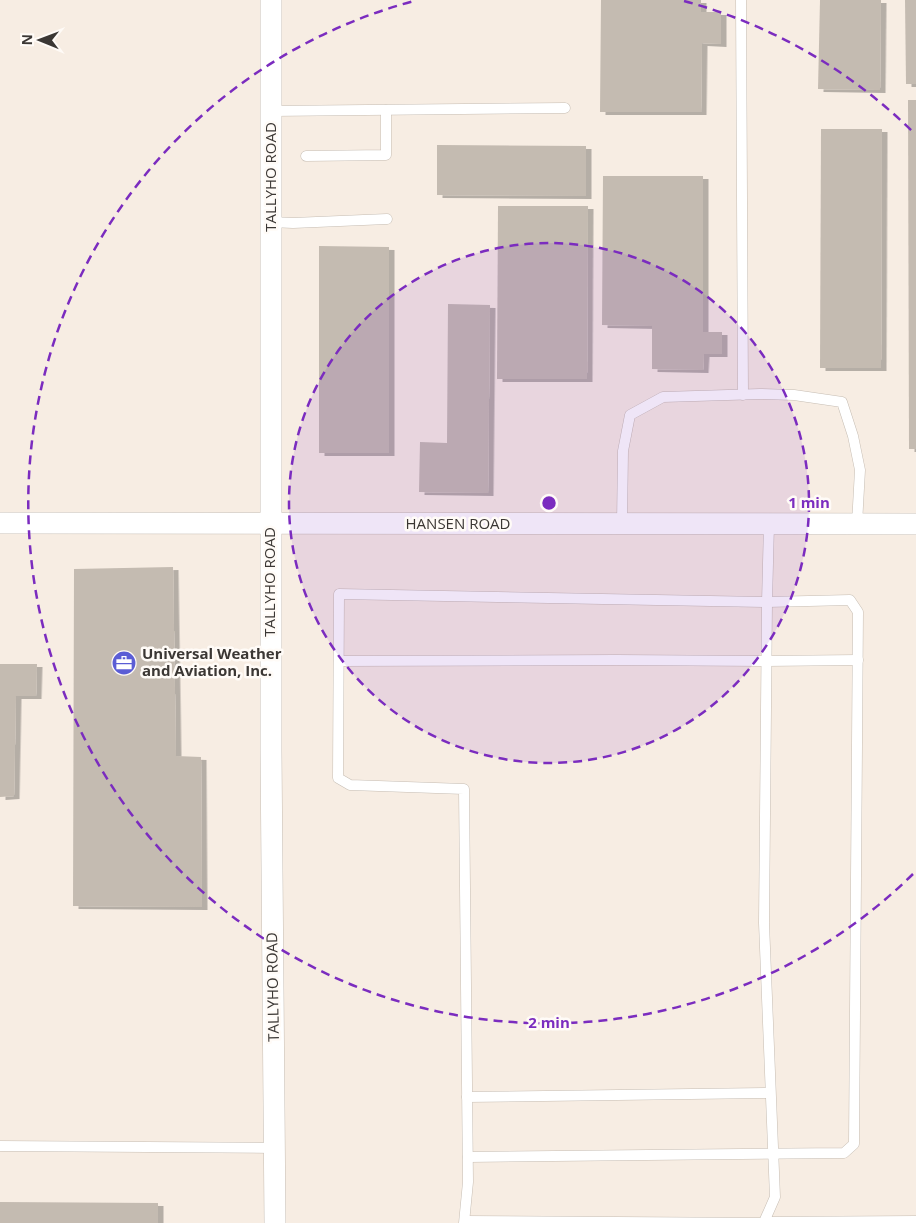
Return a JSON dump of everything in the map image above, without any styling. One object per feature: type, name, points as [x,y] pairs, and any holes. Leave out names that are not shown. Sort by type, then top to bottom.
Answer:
[{"type":"street","name":"TALLYHO ROAD","points":[[271,0],[270,524],[275,1223]]},
{"type":"street","name":"HANSEN ROAD","points":[[0,523],[916,524]]},
{"type":"lane","points":[[741,0],[743,395]]},
{"type":"lane","points":[[271,111],[565,108]]},
{"type":"lane","points":[[306,156],[386,155],[386,110]]},
{"type":"lane","points":[[271,222],[293,223],[387,219]]},
{"type":"lane","points":[[622,524],[623,451],[630,415],[663,397],[743,395],[794,395],[842,402],[860,470],[857,524]]},
{"type":"lane","points":[[764,1223],[775,1197],[764,923],[769,524]]},
{"type":"lane","points":[[468,1157],[844,1154],[854,1144],[858,612],[850,600],[767,602],[340,594],[338,778],[350,785],[464,789],[468,1157],[465,1222],[764,1223],[916,1221]]},
{"type":"lane","points":[[339,661],[858,660]]},
{"type":"lane","points":[[467,1098],[770,1093]]},
{"type":"lane","points":[[0,1146],[275,1148]]},
{"type":"building","points":[[601,0],[701,0],[701,12],[721,12],[721,44],[702,43],[701,112],[600,112]]},
{"type":"building","points":[[820,0],[881,0],[880,90],[818,89]]},
{"type":"building","points":[[905,0],[916,0],[916,84],[906,84]]},
{"type":"building","points":[[908,100],[916,100],[916,449],[909,449]]},
{"type":"building","points":[[821,129],[882,129],[881,368],[820,368]]},
{"type":"building","points":[[437,145],[586,146],[586,196],[437,195]]},
{"type":"building","points":[[603,176],[703,176],[703,332],[722,332],[722,354],[704,354],[703,370],[652,369],[652,326],[602,325]]},
{"type":"building","points":[[498,206],[588,206],[587,379],[497,379]]},
{"type":"building","points":[[319,246],[389,247],[389,453],[319,453]]},
{"type":"building","points":[[448,304],[490,305],[488,493],[419,492],[420,442],[447,443]]},
{"type":"building","name":"Universal Weather and Aviation, Inc.","points":[[173,567],[176,756],[201,757],[202,907],[73,906],[74,569]]},
{"type":"building","points":[[0,664],[37,664],[36,696],[16,696],[14,796],[0,797]]},
{"type":"building","points":[[0,1202],[158,1203],[158,1223],[0,1223]]},
{"type":"place","name":"Universal Weather and Aviation, Inc.","points":[[124,663]]}]
